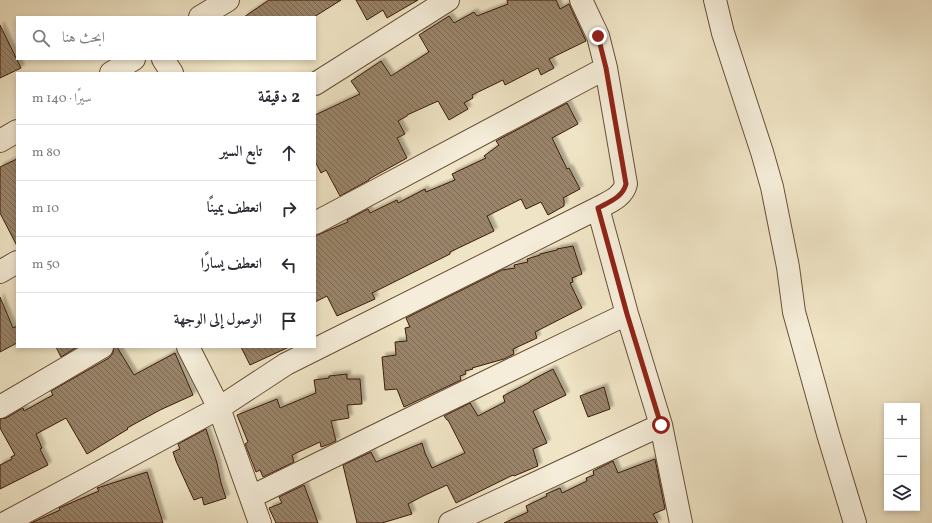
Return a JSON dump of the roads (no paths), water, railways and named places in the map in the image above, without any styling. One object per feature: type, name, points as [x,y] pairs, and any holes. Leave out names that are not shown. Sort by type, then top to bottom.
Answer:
[{"type":"street","points":[[202,16],[228,0]]},
{"type":"street","points":[[316,83],[448,0]]},
{"type":"street","points":[[4,518],[219,408],[286,364],[598,208],[620,195],[626,184],[606,68],[598,36],[581,0]]},
{"type":"street","points":[[715,0],[723,33],[772,187],[788,267],[794,312],[828,434],[855,523]]},
{"type":"street","points":[[114,72],[132,60]]},
{"type":"street","points":[[164,60],[171,72]]},
{"type":"street","points":[[316,219],[606,68]]},
{"type":"street","points":[[0,141],[16,132]]},
{"type":"street","points":[[598,208],[627,314],[661,425],[681,523]]},
{"type":"street","points":[[0,272],[16,263]]},
{"type":"street","points":[[251,497],[498,375],[627,314]]},
{"type":"street","points":[[0,407],[100,348]]},
{"type":"street","points":[[189,348],[219,408],[260,523]]},
{"type":"street","points":[[450,523],[661,425]]}]
